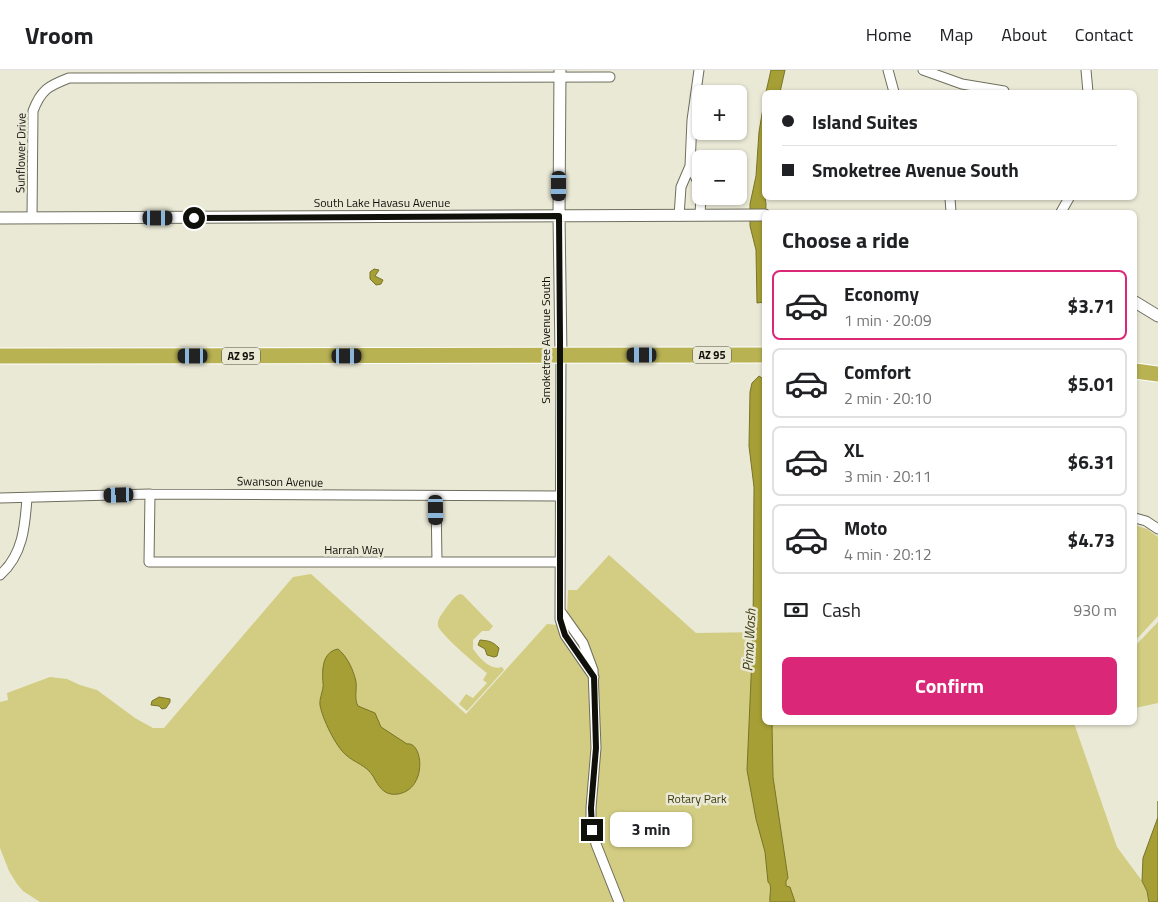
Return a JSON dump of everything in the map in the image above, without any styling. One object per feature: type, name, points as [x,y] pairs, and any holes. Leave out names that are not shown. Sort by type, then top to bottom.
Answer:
[{"type":"highway","name":"AZ 95","points":[[0,356],[762,355]]},
{"type":"highway","points":[[1137,371],[1158,374]]},
{"type":"main road","name":"Smoketree Avenue South","points":[[560,74],[560,354]]},
{"type":"main road","name":"South Lake Havasu Avenue","points":[[0,218],[762,215]]},
{"type":"main road","points":[[1137,303],[1158,316]]},
{"type":"street","points":[[679,216],[681,187],[690,166],[692,120],[699,70]]},
{"type":"street","points":[[888,70],[893,90]]},
{"type":"street","points":[[923,70],[962,84],[998,90]]},
{"type":"street","points":[[1086,70],[1088,90]]},
{"type":"street","name":"Sunflower Drive","points":[[32,218],[33,111],[38,97],[49,85],[69,78],[560,74],[610,77]]},
{"type":"street","points":[[690,166],[692,170]]},
{"type":"street","points":[[700,216],[701,205]]},
{"type":"street","name":"Smoketree Avenue South","points":[[560,354],[560,610],[583,643],[591,662],[594,677],[596,748],[591,822],[596,844],[619,902]]},
{"type":"street","name":"Swanson Avenue","points":[[0,498],[150,494],[560,496]]},
{"type":"street","name":"Harrah Way","points":[[150,494],[149,562],[559,562]]},
{"type":"street","points":[[436,496],[436,562]]},
{"type":"street","points":[[0,575],[6,570],[21,546],[27,498]]},
{"type":"street","points":[[1137,519],[1146,521],[1158,529]]},
{"type":"green space","points":[[1137,526],[1147,529],[1158,537],[1158,616],[1137,639]]},
{"type":"green space","name":"Rotary Park","points":[[609,555],[696,633],[762,632],[762,725],[1075,725],[1117,847],[1142,881],[1147,891],[1149,902],[40,902],[23,891],[9,871],[0,848],[0,702],[8,700],[7,693],[50,677],[67,679],[97,690],[135,718],[153,728],[164,728],[293,577],[311,574],[466,714],[547,624],[557,625],[590,677],[595,829],[597,681],[567,616],[568,590],[577,590]]},
{"type":"green space","points":[[460,594],[493,626],[489,631],[482,631],[473,640],[473,649],[489,665],[498,668],[502,667],[504,670],[467,711],[459,704],[466,694],[473,698],[487,683],[483,680],[487,673],[452,643],[438,626],[441,614],[452,600]]},
{"type":"green space","points":[[1158,622],[1158,703],[1137,708],[1137,644]]},
{"type":"shaded area","points":[[771,70],[785,70],[780,90],[766,90]]},
{"type":"shaded area","points":[[762,114],[762,200],[765,200],[766,210],[762,210],[762,302],[757,303],[756,250],[750,226],[750,204],[756,176]]},
{"type":"shaded area","points":[[374,269],[379,270],[375,276],[383,280],[381,284],[376,285],[370,279],[370,272]]},
{"type":"shaded area","points":[[759,376],[762,378],[762,725],[772,725],[773,777],[788,878],[786,886],[790,887],[795,902],[770,902],[771,888],[768,882],[765,852],[756,819],[747,770],[753,633],[754,487],[749,446],[750,392],[752,383]]},
{"type":"shaded area","points":[[480,640],[497,646],[499,648],[497,656],[487,655],[485,649],[478,645]]},
{"type":"shaded area","points":[[338,649],[354,673],[358,706],[375,713],[381,727],[407,744],[412,745],[417,750],[420,766],[418,775],[414,784],[408,790],[398,794],[389,794],[382,790],[367,769],[349,758],[342,751],[330,732],[320,705],[323,667],[329,654]]},
{"type":"shaded area","points":[[159,697],[170,699],[166,708],[162,709],[159,706],[151,705],[152,701]]},
{"type":"shaded area","points":[[1158,817],[1158,902],[1149,902],[1147,891],[1142,881],[1143,858]]},
{"type":"route","points":[[194,218],[559,216],[560,619],[565,635],[594,677],[596,748],[591,808],[592,830]]},
{"type":"water label","name":"Pima Wash","points":[[749,640]]}]
